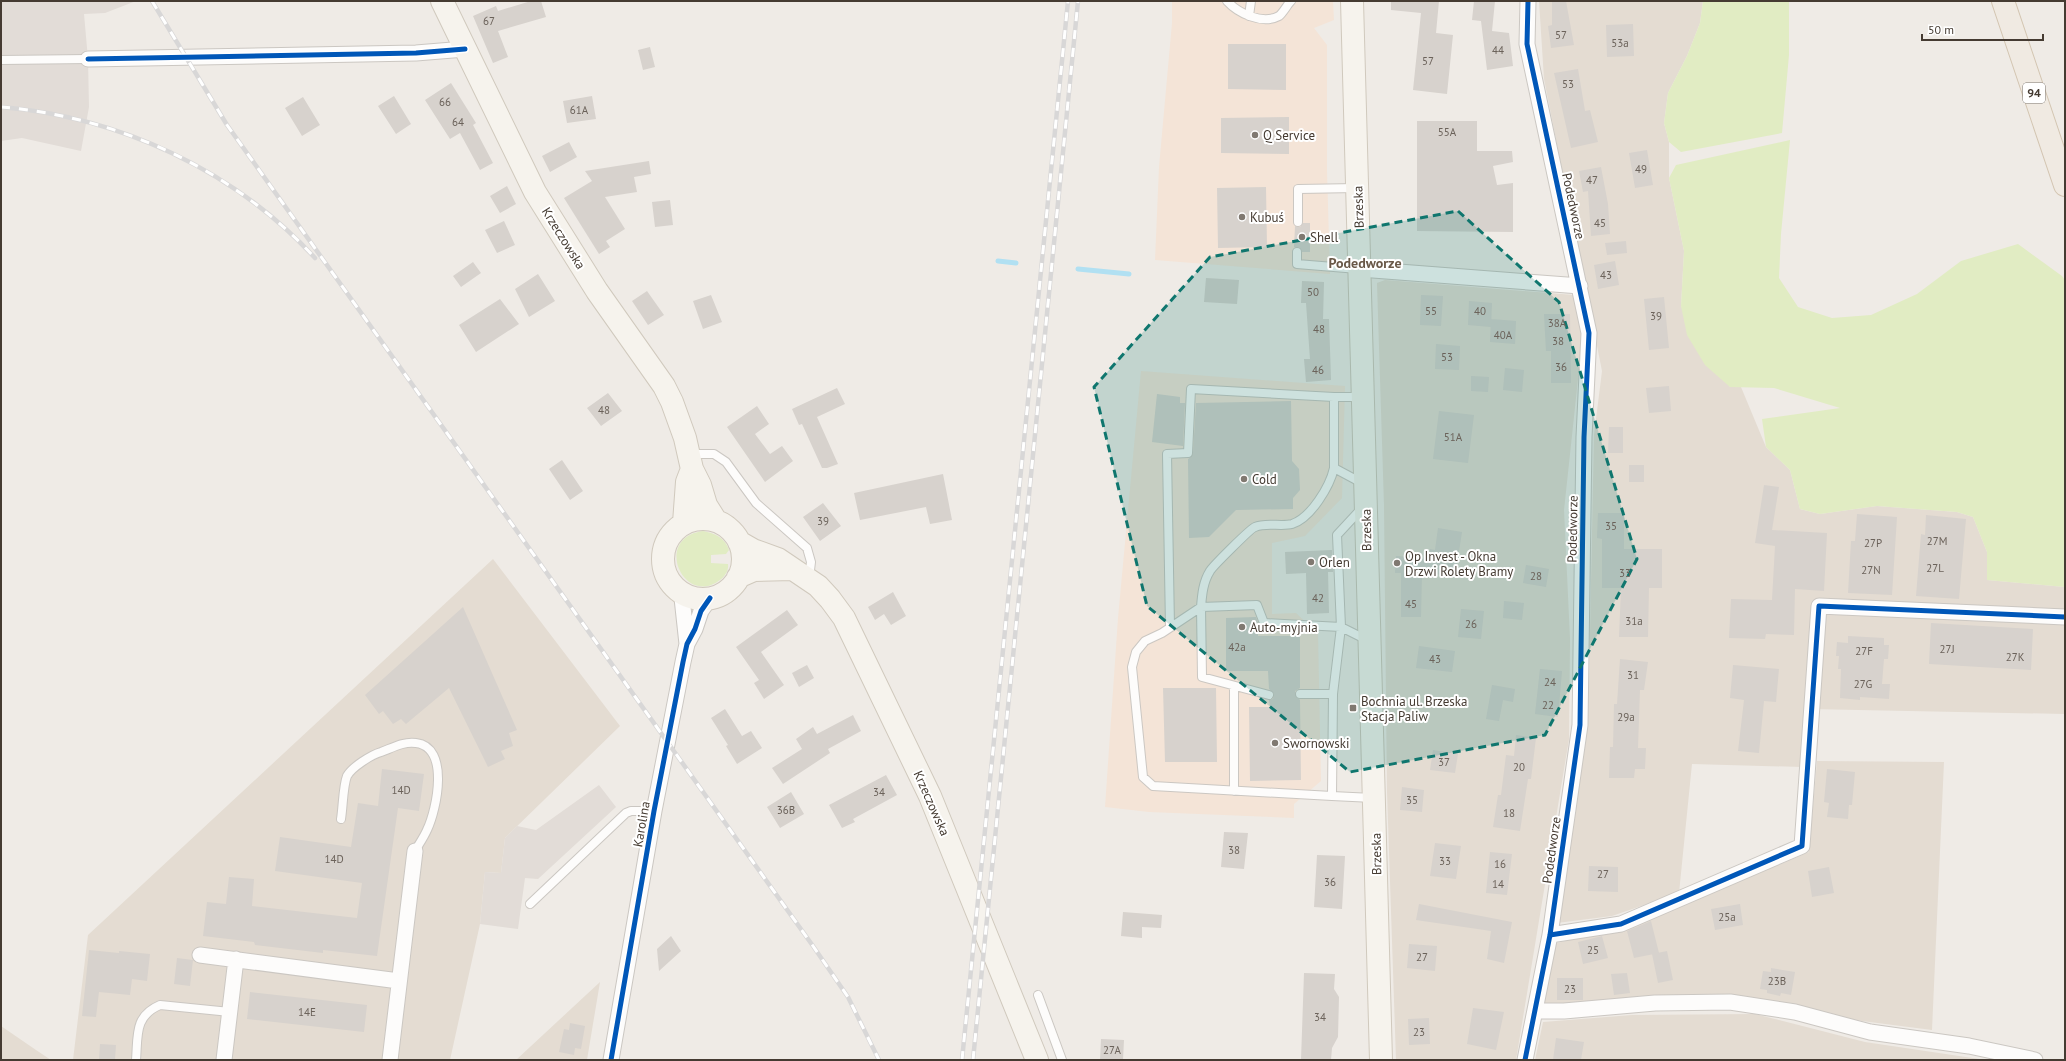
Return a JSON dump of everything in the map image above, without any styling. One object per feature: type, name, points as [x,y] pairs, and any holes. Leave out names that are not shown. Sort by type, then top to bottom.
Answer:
[{"type":"main road","name":"Krzeczowska","points":[[442,1],[535,192],[598,291],[664,386],[679,420],[690,462],[700,485],[706,505],[716,521]]},
{"type":"main road","name":"Brzeska","points":[[1352,1],[1381,1060]]},
{"type":"main road","name":"94","points":[[2003,1],[2065,185]]},
{"type":"main road","points":[[684,523],[690,462]]},
{"type":"main road","points":[[700,518],[716,521],[730,529],[739,542],[743,559],[738,576],[727,591],[710,598],[692,597],[679,591],[670,581],[666,573],[663,555],[664,547],[672,533],[684,523],[700,518]]},
{"type":"main road","name":"Krzeczowska","points":[[739,542],[753,550],[772,555],[800,574],[824,592],[844,618],[930,796],[1037,1060]]},
{"type":"main road","points":[[738,576],[754,570],[800,574]]},
{"type":"street","name":"Podedworze","points":[[1525,1060],[1550,935],[1580,725],[1584,437],[1589,333],[1527,44],[1528,1]]},
{"type":"street","points":[[88,59],[416,53],[465,50]]},
{"type":"street","points":[[1360,269],[1580,286]]},
{"type":"street","name":"Karolina","points":[[611,1060],[654,811],[687,644],[682,598],[679,591]]},
{"type":"street","name":"Karolina","points":[[687,644],[695,630],[701,611],[710,598]]},
{"type":"street","points":[[1550,935],[1621,924],[1802,846],[1819,606],[2065,617]]},
{"type":"street","points":[[390,1060],[415,851]]},
{"type":"street","points":[[200,954],[399,981]]},
{"type":"street","points":[[224,1060],[236,959]]},
{"type":"street","points":[[1535,1010],[1564,1011],[1655,1003],[1730,1002],[1795,1012],[1870,1032],[1969,1046],[2035,1060]]},
{"type":"lane","points":[[1227,1],[1240,13],[1249,16],[1271,18],[1280,15],[1291,1]]},
{"type":"lane","points":[[1249,16],[1251,1]]},
{"type":"lane","points":[[1,60],[88,59]]},
{"type":"lane","points":[[1298,222],[1298,190],[1358,188]]},
{"type":"lane","points":[[1297,252],[1297,264],[1360,269]]},
{"type":"lane","points":[[1170,627],[1167,454],[1188,453],[1191,389],[1334,397],[1363,397]]},
{"type":"lane","points":[[1269,695],[1202,677],[1201,607],[1203,590],[1210,571],[1255,527],[1292,524],[1309,512],[1325,491],[1332,478],[1334,468],[1334,397]]},
{"type":"lane","points":[[690,462],[714,454],[726,462],[756,503],[807,548],[811,562],[800,574]]},
{"type":"lane","points":[[1332,796],[1333,694],[1341,627],[1337,535],[1365,494],[1334,468]]},
{"type":"lane","points":[[1369,641],[1341,627],[1264,624],[1257,605],[1201,607],[1145,641],[1136,652],[1132,667],[1143,777],[1152,786],[1374,798]]},
{"type":"lane","points":[[1234,686],[1234,791]]},
{"type":"lane","points":[[1300,694],[1333,694]]},
{"type":"lane","points":[[341,819],[347,776],[370,756],[404,743],[416,743],[428,747],[436,757],[438,773],[435,806],[427,829],[415,851]]},
{"type":"lane","points":[[530,904],[626,813],[631,811],[654,811]]},
{"type":"lane","points":[[1038,996],[1062,1060]]},
{"type":"lane","points":[[136,1060],[140,1025],[144,1014],[152,1009],[160,1006],[230,1012]]},
{"type":"highlighted area","points":[[1458,211],[1559,302],[1637,559],[1545,735],[1350,772],[1147,606],[1094,387],[1210,257]]},
{"type":"shaded area","points":[[1,1],[136,1],[105,13],[84,14],[88,59],[89,107],[81,151],[22,138],[1,141]]},
{"type":"shaded area","points":[[1172,1],[1333,1],[1334,20],[1314,28],[1327,45],[1327,171],[1330,274],[1155,260],[1159,167],[1172,23]]},
{"type":"shaded area","points":[[1539,1],[1703,1],[1700,23],[1687,56],[1668,93],[1664,123],[1669,142],[1669,178],[1684,251],[1681,306],[1730,387],[1741,387],[1766,447],[1790,470],[1800,509],[1820,514],[1877,506],[1957,512],[1973,517],[1987,552],[1987,580],[2065,587],[2065,714],[1808,709],[1802,767],[1692,764],[1679,893],[1612,916],[1557,923],[1578,785],[1589,684],[1594,435],[1602,371],[1544,79]]},
{"type":"shaded area","points":[[1385,280],[1574,295],[1584,323],[1564,510],[1570,639],[1569,739],[1516,1060],[1396,1060],[1387,792],[1384,505],[1377,283]]},
{"type":"shaded area","points":[[1141,371],[1345,386],[1342,498],[1305,536],[1272,543],[1272,614],[1296,613],[1318,634],[1321,781],[1294,804],[1294,818],[1149,812],[1105,807],[1118,618]]},
{"type":"shaded area","points":[[493,559],[620,726],[505,838],[501,873],[485,872],[480,924],[450,1060],[73,1060],[88,935]]},
{"type":"shaded area","points":[[1817,761],[1944,762],[1932,1030],[1862,1021],[1760,1000],[1543,1005],[1553,944],[1606,931],[1666,913],[1809,852]]},
{"type":"shaded area","points":[[599,785],[616,807],[538,879],[525,878],[518,929],[480,924],[485,872],[501,873],[505,838],[517,826],[536,830]]},
{"type":"shaded area","points":[[600,982],[587,1060],[516,1060]]},
{"type":"shaded area","points":[[1755,1014],[1865,1042],[1986,1060],[1535,1060],[1543,1022],[1632,1015]]},
{"type":"shaded area","points":[[1,1026],[36,1050],[51,1060],[1,1060]]},
{"type":"green space","points":[[1703,1],[1789,1],[1789,55],[1782,133],[1681,152],[1669,142],[1664,123],[1668,93],[1687,56],[1700,23]]},
{"type":"green space","points":[[1790,140],[1781,234],[1779,278],[1798,307],[1832,318],[1871,315],[1917,294],[1961,261],[2018,244],[2062,276],[2065,280],[2065,587],[1987,580],[1987,552],[1973,517],[1957,512],[1877,506],[1820,514],[1800,509],[1790,470],[1766,447],[1762,419],[1840,408],[1774,388],[1730,387],[1705,365],[1687,335],[1681,306],[1684,251],[1669,178],[1676,165]]},
{"type":"green space","points":[[703,531],[712,533],[722,539],[729,550],[726,554],[711,555],[711,563],[728,564],[728,568],[725,575],[720,580],[707,586],[695,585],[685,579],[679,569],[676,557],[679,546],[688,536]]},
{"type":"building","points":[[531,1],[541,1],[546,17],[498,31],[508,57],[493,63],[473,16],[496,6],[498,11]]},
{"type":"building","points":[[1391,1],[1439,1],[1436,33],[1453,35],[1447,94],[1413,90],[1421,13],[1391,10]]},
{"type":"building","points":[[1474,1],[1495,1],[1492,31],[1509,33],[1513,66],[1487,70],[1481,21],[1472,20]]},
{"type":"building","points":[[1552,1],[1566,1],[1574,45],[1551,48],[1548,26],[1552,25]]},
{"type":"building","points":[[1633,24],[1634,56],[1607,57],[1606,25]]},
{"type":"building","points":[[1228,44],[1286,44],[1286,90],[1228,89]]},
{"type":"building","points":[[650,47],[655,67],[643,70],[638,50]]},
{"type":"building","points":[[1578,69],[1585,111],[1590,110],[1598,142],[1571,148],[1554,73]]},
{"type":"building","points":[[451,83],[476,123],[473,125],[493,163],[480,170],[460,133],[450,139],[425,100]]},
{"type":"building","points":[[394,96],[411,124],[396,134],[378,106]]},
{"type":"building","points":[[592,96],[596,119],[567,123],[563,101]]},
{"type":"building","points":[[303,97],[320,125],[302,136],[285,108]]},
{"type":"building","name":"Q Service","points":[[1289,117],[1289,154],[1221,153],[1221,118]]},
{"type":"building","points":[[1417,121],[1477,121],[1477,151],[1512,151],[1513,162],[1493,166],[1497,185],[1513,183],[1513,232],[1417,231]]},
{"type":"building","points":[[569,142],[577,157],[550,172],[542,156]]},
{"type":"building","points":[[1647,150],[1653,185],[1635,188],[1629,153]]},
{"type":"building","points":[[649,161],[651,174],[634,177],[637,192],[605,197],[625,229],[606,241],[610,247],[599,254],[564,198],[592,181],[585,171]]},
{"type":"building","points":[[1601,167],[1608,204],[1610,234],[1591,236],[1588,191],[1583,192],[1579,171]]},
{"type":"building","points":[[507,186],[516,204],[500,213],[490,196]]},
{"type":"building","name":"Kubuś","points":[[1266,187],[1267,247],[1218,248],[1217,188]]},
{"type":"building","points":[[670,200],[673,225],[655,227],[652,202]]},
{"type":"building","points":[[504,221],[515,245],[497,253],[485,230]]},
{"type":"building","name":"Shell","points":[[1303,223],[1310,223],[1310,252],[1302,252],[1299,247],[1294,247],[1295,226],[1300,227]]},
{"type":"building","points":[[1626,241],[1627,253],[1607,255],[1605,243]]},
{"type":"building","points":[[1615,261],[1619,285],[1598,289],[1594,265]]},
{"type":"building","points":[[473,262],[481,273],[461,287],[453,276]]},
{"type":"building","points":[[538,274],[555,301],[529,317],[515,289]]},
{"type":"building","points":[[1206,278],[1239,280],[1237,304],[1204,302]]},
{"type":"building","points":[[1302,281],[1324,282],[1323,319],[1329,319],[1331,380],[1306,382],[1304,359],[1310,359],[1306,303],[1301,303]]},
{"type":"building","points":[[647,291],[664,315],[648,325],[632,301]]},
{"type":"building","points":[[711,295],[722,322],[703,329],[693,301]]},
{"type":"building","points":[[1421,295],[1443,296],[1441,326],[1420,325]]},
{"type":"building","points":[[1664,297],[1669,348],[1649,350],[1644,299]]},
{"type":"building","points":[[500,299],[519,324],[476,352],[459,325]]},
{"type":"building","points":[[1469,301],[1492,303],[1491,327],[1468,325]]},
{"type":"building","points":[[1544,314],[1570,314],[1571,383],[1551,383],[1551,351],[1546,351]]},
{"type":"building","points":[[1491,319],[1516,321],[1515,344],[1490,342]]},
{"type":"building","points":[[1436,344],[1460,346],[1459,370],[1435,369]]},
{"type":"building","points":[[1505,368],[1524,370],[1522,392],[1503,390]]},
{"type":"building","points":[[1471,376],[1489,377],[1488,392],[1471,391]]},
{"type":"building","points":[[1669,386],[1671,411],[1649,413],[1646,388]]},
{"type":"building","points":[[837,388],[845,404],[817,417],[838,464],[827,468],[822,468],[802,424],[799,425],[792,409]]},
{"type":"building","points":[[608,393],[622,411],[601,426],[587,408]]},
{"type":"building","points":[[1157,394],[1180,397],[1180,403],[1185,403],[1183,446],[1152,442]]},
{"type":"building","name":"Cold","points":[[1291,401],[1292,461],[1299,469],[1300,490],[1293,498],[1293,509],[1236,510],[1209,537],[1189,538],[1188,459],[1193,453],[1196,403]]},
{"type":"building","points":[[757,406],[769,424],[755,434],[770,454],[782,446],[793,461],[765,482],[727,427]]},
{"type":"building","points":[[1439,411],[1474,415],[1468,463],[1433,459]]},
{"type":"building","points":[[1609,427],[1623,427],[1623,453],[1608,453]]},
{"type":"building","points":[[562,460],[583,491],[570,500],[549,469]]},
{"type":"building","points":[[1629,465],[1644,465],[1644,482],[1629,482]]},
{"type":"building","points":[[943,474],[952,520],[930,524],[926,507],[860,520],[854,493]]},
{"type":"building","points":[[1764,485],[1779,487],[1772,530],[1827,533],[1824,591],[1795,589],[1794,635],[1766,634],[1765,639],[1729,638],[1731,599],[1772,600],[1775,546],[1755,543]]},
{"type":"building","points":[[823,503],[841,526],[820,541],[803,517]]},
{"type":"building","points":[[1598,513],[1624,513],[1624,549],[1662,549],[1662,588],[1649,588],[1648,637],[1619,637],[1621,588],[1602,588],[1602,539],[1597,538]]},
{"type":"building","points":[[1857,514],[1897,517],[1892,595],[1848,593],[1851,541],[1855,541]]},
{"type":"building","points":[[1926,515],[1966,519],[1959,599],[1916,596],[1921,534],[1925,535]]},
{"type":"building","points":[[1438,528],[1462,532],[1455,577],[1422,572],[1421,617],[1401,617],[1401,573],[1395,573],[1396,556],[1429,558],[1430,549],[1435,550]]},
{"type":"building","points":[[1332,550],[1333,572],[1328,572],[1329,613],[1307,614],[1306,573],[1286,574],[1285,552]]},
{"type":"building","points":[[1526,565],[1549,569],[1546,587],[1523,583]]},
{"type":"building","points":[[893,592],[906,616],[891,625],[884,614],[875,620],[868,607]]},
{"type":"building","points":[[1504,601],[1524,603],[1522,620],[1503,618]]},
{"type":"building","points":[[463,607],[517,730],[509,733],[513,746],[501,751],[505,759],[488,767],[449,688],[406,724],[401,719],[393,724],[383,711],[379,714],[365,695]]},
{"type":"building","points":[[1461,609],[1484,611],[1481,639],[1458,637]]},
{"type":"building","points":[[787,610],[798,625],[761,652],[784,685],[764,699],[754,683],[759,680],[736,647]]},
{"type":"building","points":[[1256,617],[1258,623],[1258,636],[1300,636],[1300,688],[1295,691],[1295,694],[1300,700],[1301,780],[1250,781],[1249,707],[1270,707],[1269,700],[1273,699],[1274,694],[1269,689],[1268,671],[1226,671],[1226,618]]},
{"type":"building","points":[[1931,623],[2033,629],[2031,670],[1929,664]]},
{"type":"building","points":[[1848,636],[1884,638],[1884,645],[1889,645],[1888,659],[1884,659],[1882,684],[1890,684],[1889,699],[1860,697],[1860,700],[1840,698],[1841,669],[1838,669],[1839,656],[1836,656],[1837,642],[1848,643]]},
{"type":"building","points":[[1419,646],[1455,651],[1452,672],[1416,668]]},
{"type":"building","points":[[1620,659],[1648,662],[1644,690],[1640,690],[1638,748],[1646,748],[1645,769],[1635,769],[1634,778],[1609,778],[1610,747],[1613,747],[1614,704],[1617,704]]},
{"type":"building","points":[[807,665],[814,678],[799,687],[792,673]]},
{"type":"building","points":[[1733,665],[1779,669],[1776,702],[1764,701],[1759,753],[1738,751],[1744,700],[1730,698]]},
{"type":"building","points":[[1540,669],[1562,671],[1558,717],[1535,714]]},
{"type":"building","points":[[1492,685],[1515,689],[1513,702],[1503,700],[1499,721],[1486,719]]},
{"type":"building","points":[[1163,688],[1216,688],[1217,762],[1165,762]]},
{"type":"building","points":[[725,709],[742,736],[751,731],[762,748],[737,764],[726,746],[728,745],[711,718]]},
{"type":"building","points":[[853,715],[861,731],[828,749],[830,753],[783,784],[772,768],[802,749],[796,739],[813,727],[817,734]]},
{"type":"building","points":[[1516,735],[1536,738],[1531,779],[1528,779],[1520,831],[1493,827],[1498,795],[1501,795],[1506,755],[1514,756]]},
{"type":"building","points":[[1433,750],[1458,754],[1455,773],[1430,770]]},
{"type":"building","points":[[382,769],[424,774],[419,811],[398,808],[377,956],[323,950],[323,953],[255,945],[254,942],[203,936],[207,902],[226,904],[229,877],[254,879],[252,906],[357,918],[362,883],[275,871],[280,837],[351,847],[358,803],[378,806]]},
{"type":"building","points":[[1827,769],[1855,772],[1852,805],[1849,805],[1848,819],[1827,817],[1829,803],[1824,802]]},
{"type":"building","points":[[886,775],[897,795],[853,819],[855,822],[842,828],[829,805]]},
{"type":"building","points":[[1402,787],[1424,790],[1422,812],[1400,810]]},
{"type":"building","points":[[791,792],[804,814],[780,828],[767,807]]},
{"type":"building","points":[[1224,832],[1248,833],[1244,869],[1221,867]]},
{"type":"building","points":[[1435,843],[1461,846],[1456,879],[1430,876]]},
{"type":"building","points":[[1490,852],[1512,854],[1507,895],[1486,893]]},
{"type":"building","points":[[1317,855],[1345,856],[1342,909],[1314,907]]},
{"type":"building","points":[[1589,866],[1618,867],[1618,892],[1588,891]]},
{"type":"building","points":[[1829,867],[1834,893],[1812,897],[1808,871]]},
{"type":"building","points":[[1419,904],[1512,922],[1504,963],[1487,959],[1491,931],[1416,920]]},
{"type":"building","points":[[1740,904],[1743,925],[1715,930],[1711,909]]},
{"type":"building","points":[[1123,912],[1162,915],[1161,928],[1142,927],[1142,938],[1121,936]]},
{"type":"building","points":[[1651,921],[1659,953],[1634,958],[1627,931]]},
{"type":"building","points":[[671,936],[681,951],[659,971],[657,949]]},
{"type":"building","points":[[1602,936],[1608,958],[1583,964],[1578,942]]},
{"type":"building","points":[[1409,944],[1437,946],[1435,971],[1407,968]]},
{"type":"building","points":[[89,950],[150,954],[147,981],[132,979],[130,995],[99,992],[96,1017],[82,1016]]},
{"type":"building","points":[[1667,951],[1673,980],[1658,983],[1652,954]]},
{"type":"building","points":[[177,958],[193,960],[190,986],[174,984]]},
{"type":"building","points":[[1771,968],[1795,972],[1791,995],[1781,993],[1780,996],[1767,993],[1767,990],[1760,989],[1763,971],[1771,972]]},
{"type":"building","points":[[1304,973],[1335,974],[1334,989],[1339,997],[1338,1037],[1332,1048],[1331,1060],[1301,1060]]},
{"type":"building","points":[[1627,973],[1630,993],[1614,995],[1611,974]]},
{"type":"building","points":[[1557,978],[1583,978],[1583,1000],[1557,1000]]},
{"type":"building","points":[[250,992],[367,1005],[364,1032],[247,1019]]},
{"type":"building","points":[[1473,1008],[1504,1012],[1496,1050],[1467,1044]]},
{"type":"building","points":[[1429,1018],[1430,1044],[1409,1045],[1408,1019]]},
{"type":"building","points":[[570,1023],[585,1026],[581,1049],[575,1048],[574,1055],[559,1052],[564,1029],[569,1030]]},
{"type":"building","points":[[1556,1038],[1584,1042],[1581,1060],[1553,1060]]},
{"type":"building","points":[[1101,1039],[1124,1040],[1123,1060],[1100,1060]]},
{"type":"building","points":[[100,1044],[116,1045],[115,1060],[99,1060]]},
{"type":"waterway","points":[[998,261],[1016,263]]},
{"type":"waterway","points":[[1078,269],[1129,274]]},
{"type":"railway","points":[[152,1],[227,125],[813,946],[848,997],[879,1060]]},
{"type":"railway","points":[[962,1060],[1068,1]]},
{"type":"railway","points":[[973,1060],[1078,1]]},
{"type":"railway","points":[[1,107],[45,113],[89,122],[131,136],[172,153],[211,174],[248,199],[283,227],[315,258]]},
{"type":"cycle path","points":[[1525,1060],[1550,935],[1580,725],[1584,437],[1589,333],[1527,44],[1528,1]]},
{"type":"cycle path","points":[[88,59],[416,53],[465,49]]},
{"type":"cycle path","points":[[611,1060],[654,811],[683,662],[687,644],[695,629],[701,611],[710,598]]},
{"type":"cycle path","points":[[1550,935],[1621,924],[1802,846],[1819,606],[2065,617]]},
{"type":"place","name":"Q Service","points":[[1255,135]]},
{"type":"place","name":"Kubuś","points":[[1242,217]]},
{"type":"place","name":"Shell","points":[[1302,237]]},
{"type":"place","name":"Cold","points":[[1244,479]]},
{"type":"place","name":"Orlen","points":[[1311,562]]},
{"type":"place","name":"Op Invest - Okna Drzwi Rolety Bramy","points":[[1397,563]]},
{"type":"place","name":"Auto-myjnia","points":[[1242,627]]},
{"type":"place","name":"Bochnia ul. Brzeska Stacja Paliw","points":[[1353,708]]},
{"type":"place","name":"Swornowski","points":[[1275,743]]},
{"type":"district","name":"Podedworze","points":[[1365,263]]}]
